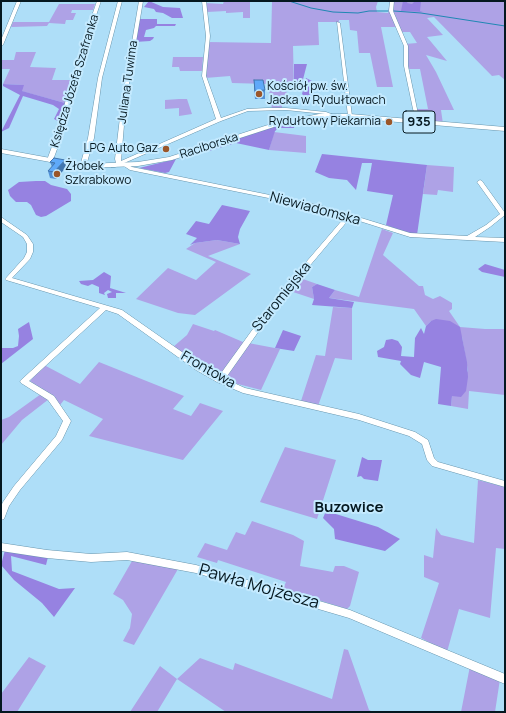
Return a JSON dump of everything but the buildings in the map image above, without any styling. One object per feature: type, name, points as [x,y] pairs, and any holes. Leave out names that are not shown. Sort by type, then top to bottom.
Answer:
[{"type":"main road","name":"Raciborska","points":[[1,151],[83,166],[120,165],[170,159],[276,124],[304,117],[332,115],[505,129]]},
{"type":"street","points":[[1,45],[19,1]]},
{"type":"street","name":"Księdza Józefa Szafranka","points":[[50,160],[60,133],[67,102],[99,1]]},
{"type":"street","points":[[83,166],[91,138],[100,78],[120,1]]},
{"type":"street","name":"Juliana Tuwima","points":[[120,165],[118,159],[124,101],[141,1]]},
{"type":"street","points":[[204,1],[208,36],[204,76],[219,120]]},
{"type":"street","points":[[392,1],[391,11],[406,46],[406,66],[419,122]]},
{"type":"street","points":[[338,23],[350,116]]},
{"type":"street","name":"Raciborska","points":[[120,165],[219,120],[247,110],[295,110],[332,115]]},
{"type":"street","points":[[295,110],[304,117]]},
{"type":"street","name":"Niewiadomska","points":[[120,165],[154,174],[319,207],[410,235],[505,240]]},
{"type":"street","points":[[468,238],[488,226],[503,214],[480,182]]},
{"type":"street","name":"Staromiejska","points":[[220,380],[278,298],[349,216]]},
{"type":"street","name":"Frontowa","points":[[1,219],[25,236],[30,244],[30,252],[27,259],[8,279],[120,312],[199,368],[220,380],[243,390],[359,417],[412,434],[425,442],[431,460],[435,464],[505,484]]},
{"type":"street","points":[[1,516],[6,504],[24,479],[59,438],[67,421],[51,398],[24,381],[104,308]]},
{"type":"street","name":"Pawła Mojżesza","points":[[1,547],[47,554],[91,558],[126,556],[196,569],[350,614],[505,679]]},
{"type":"shaded area","points":[[149,1],[163,7],[180,8],[183,18],[172,18],[163,13],[156,12],[154,9],[144,7]]},
{"type":"shaded area","points":[[224,1],[250,1],[250,18],[243,18],[243,12],[207,12],[205,3],[223,4]]},
{"type":"shaded area","points":[[268,1],[378,1],[376,7],[377,12],[388,13],[390,1],[505,1],[505,80],[499,75],[492,76],[434,17],[427,18],[443,35],[427,37],[447,61],[426,55],[454,110],[441,110],[443,124],[419,122],[415,109],[428,109],[420,69],[407,69],[405,44],[417,43],[410,32],[400,32],[397,27],[381,27],[393,87],[377,87],[370,53],[359,53],[357,31],[350,30],[349,20],[339,20],[339,22],[318,22],[319,45],[293,46],[294,90],[286,90],[288,101],[282,103],[282,109],[272,109],[268,84],[232,83],[230,76],[205,78],[207,42],[271,43],[272,2]]},
{"type":"shaded area","points":[[403,1],[408,1],[407,3],[412,4],[415,1],[421,1],[420,11],[423,12],[401,11]]},
{"type":"shaded area","points":[[59,4],[95,4],[93,10],[72,10],[71,13],[76,13],[73,20],[66,20],[65,24],[49,23],[47,26],[11,27],[13,22],[49,22]]},
{"type":"shaded area","points":[[140,19],[157,19],[157,24],[176,24],[175,26],[156,26],[146,30],[144,37],[154,37],[153,39],[150,41],[135,42]]},
{"type":"shaded area","points":[[16,52],[36,52],[30,67],[56,68],[52,80],[71,80],[65,103],[21,91],[23,85],[3,84],[10,69],[1,69],[1,60],[14,60]]},
{"type":"shaded area","points":[[173,57],[203,57],[202,71],[180,71],[179,67],[172,67]]},
{"type":"shaded area","points":[[294,64],[307,64],[300,91],[294,90]]},
{"type":"shaded area","points":[[306,78],[312,81],[314,95],[304,96],[302,94]]},
{"type":"shaded area","points":[[3,84],[24,85],[22,91],[65,103],[60,122],[54,119],[59,109],[53,105],[23,96],[9,128],[1,132],[20,95],[3,86]]},
{"type":"shaded area","points":[[187,99],[192,114],[179,116],[179,108],[165,109],[165,100]]},
{"type":"shaded area","points":[[295,122],[294,128],[279,128],[275,131],[269,150],[236,143],[178,160],[270,127]]},
{"type":"shaded area","points":[[274,132],[306,136],[306,153],[269,150]]},
{"type":"shaded area","points":[[322,154],[427,165],[417,235],[386,225],[393,195],[367,191],[372,163],[362,163],[356,190],[347,180],[329,178],[315,172]]},
{"type":"shaded area","points":[[176,159],[169,172],[165,173],[139,168]]},
{"type":"shaded area","points":[[427,165],[454,167],[453,192],[438,190],[437,195],[423,194]]},
{"type":"shaded area","points":[[45,181],[51,185],[67,189],[71,194],[71,201],[46,216],[41,217],[36,215],[31,205],[27,202],[16,202],[10,196],[8,190],[19,182]]},
{"type":"shaded area","points":[[222,205],[250,211],[240,229],[238,237],[240,244],[217,240],[190,245],[197,238],[186,234],[196,221],[209,224]]},
{"type":"shaded area","points":[[382,229],[393,233],[383,255],[419,286],[423,286],[425,295],[433,299],[440,296],[452,303],[452,309],[449,311],[460,327],[505,329],[505,395],[469,391],[468,409],[451,406],[452,396],[468,371],[462,337],[431,321],[426,326],[414,309],[329,298],[335,290],[359,297]]},
{"type":"shaded area","points":[[217,240],[240,244],[208,256],[251,274],[195,315],[178,313],[136,299],[168,268],[196,280],[216,262],[186,249],[195,243]]},
{"type":"shaded area","points":[[485,264],[505,270],[505,277],[482,272],[478,269]]},
{"type":"shaded area","points":[[104,272],[111,276],[110,288],[126,293],[116,293],[116,298],[108,298],[107,294],[112,292],[108,290],[104,293],[105,295],[99,293],[99,287],[92,284],[88,286],[81,284],[79,281],[93,280]]},
{"type":"shaded area","points":[[300,278],[317,284],[312,287],[314,299],[287,290]]},
{"type":"shaded area","points":[[317,284],[335,290],[329,298],[354,302],[352,308],[312,305],[314,299],[312,287]]},
{"type":"shaded area","points":[[333,307],[352,308],[352,360],[335,358],[318,406],[301,401],[316,355],[325,356]]},
{"type":"shaded area","points":[[436,319],[450,321],[460,327],[467,362],[468,377],[466,391],[461,397],[452,396],[451,406],[438,404],[441,367],[424,362],[420,378],[411,375],[400,364],[401,361],[378,357],[377,351],[384,347],[386,340],[392,339],[398,341],[402,347],[401,356],[414,357],[415,338],[421,328],[424,334],[426,326],[431,321]]},
{"type":"shaded area","points":[[29,322],[33,339],[1,364],[1,348],[13,348],[18,346],[18,329]]},
{"type":"shaded area","points":[[193,324],[214,331],[215,330],[243,342],[280,349],[261,390],[234,383],[210,373],[173,347],[187,335]]},
{"type":"shaded area","points":[[283,330],[301,336],[294,351],[275,348]]},
{"type":"shaded area","points":[[99,362],[184,396],[173,409],[191,416],[200,403],[223,411],[183,460],[89,436],[103,419],[64,400],[60,405],[30,381],[44,365],[80,384]]},
{"type":"shaded area","points":[[41,394],[49,399],[22,420],[1,445],[1,420],[9,417]]},
{"type":"shaded area","points":[[285,447],[336,460],[317,519],[260,502]]},
{"type":"shaded area","points":[[362,457],[368,460],[382,460],[378,481],[364,479],[361,476],[357,477]]},
{"type":"shaded area","points":[[478,480],[505,487],[505,549],[496,548],[490,618],[459,609],[447,652],[421,638],[439,583],[424,577],[424,555],[433,558],[436,528],[441,535],[474,543]]},
{"type":"shaded area","points":[[326,511],[378,527],[400,539],[385,551],[335,539],[334,529],[323,518]]},
{"type":"shaded area","points":[[252,521],[293,535],[304,541],[300,566],[333,572],[335,566],[344,566],[359,572],[350,606],[347,609],[283,589],[286,582],[218,560],[217,563],[197,557],[205,543],[227,550],[236,532],[245,535]]},
{"type":"shaded area","points":[[5,550],[48,557],[46,565],[11,556],[12,571],[59,589],[75,588],[54,617],[42,603],[14,580],[1,565]]},
{"type":"shaded area","points":[[132,561],[178,569],[134,645],[123,641],[130,628],[132,614],[123,600],[113,594]]},
{"type":"shaded area","points":[[344,649],[348,650],[369,710],[373,712],[226,712],[177,679],[200,658],[233,670],[235,663],[332,699]]},
{"type":"shaded area","points":[[29,657],[46,666],[17,712],[1,712],[1,694]]},
{"type":"shaded area","points":[[160,666],[177,679],[157,712],[130,712]]},
{"type":"shaded area","points":[[470,666],[500,679],[495,712],[461,712]]},
{"type":"waterway","points":[[289,1],[311,8],[333,12],[358,13],[369,11],[388,11]]},
{"type":"waterway","points":[[394,11],[421,13],[505,26]]},
{"type":"place","name":"Kościół pw. św. Jacka w Rydułtowach","points":[[259,94]]},
{"type":"place","name":"Rydułtowy Piekarnia","points":[[389,122]]},
{"type":"place","name":"LPG Auto Gaz","points":[[166,149]]},
{"type":"place","name":"Żłobek Szkrabkowo","points":[[57,174]]},
{"type":"district","name":"Buzowice","points":[[349,508]]}]
